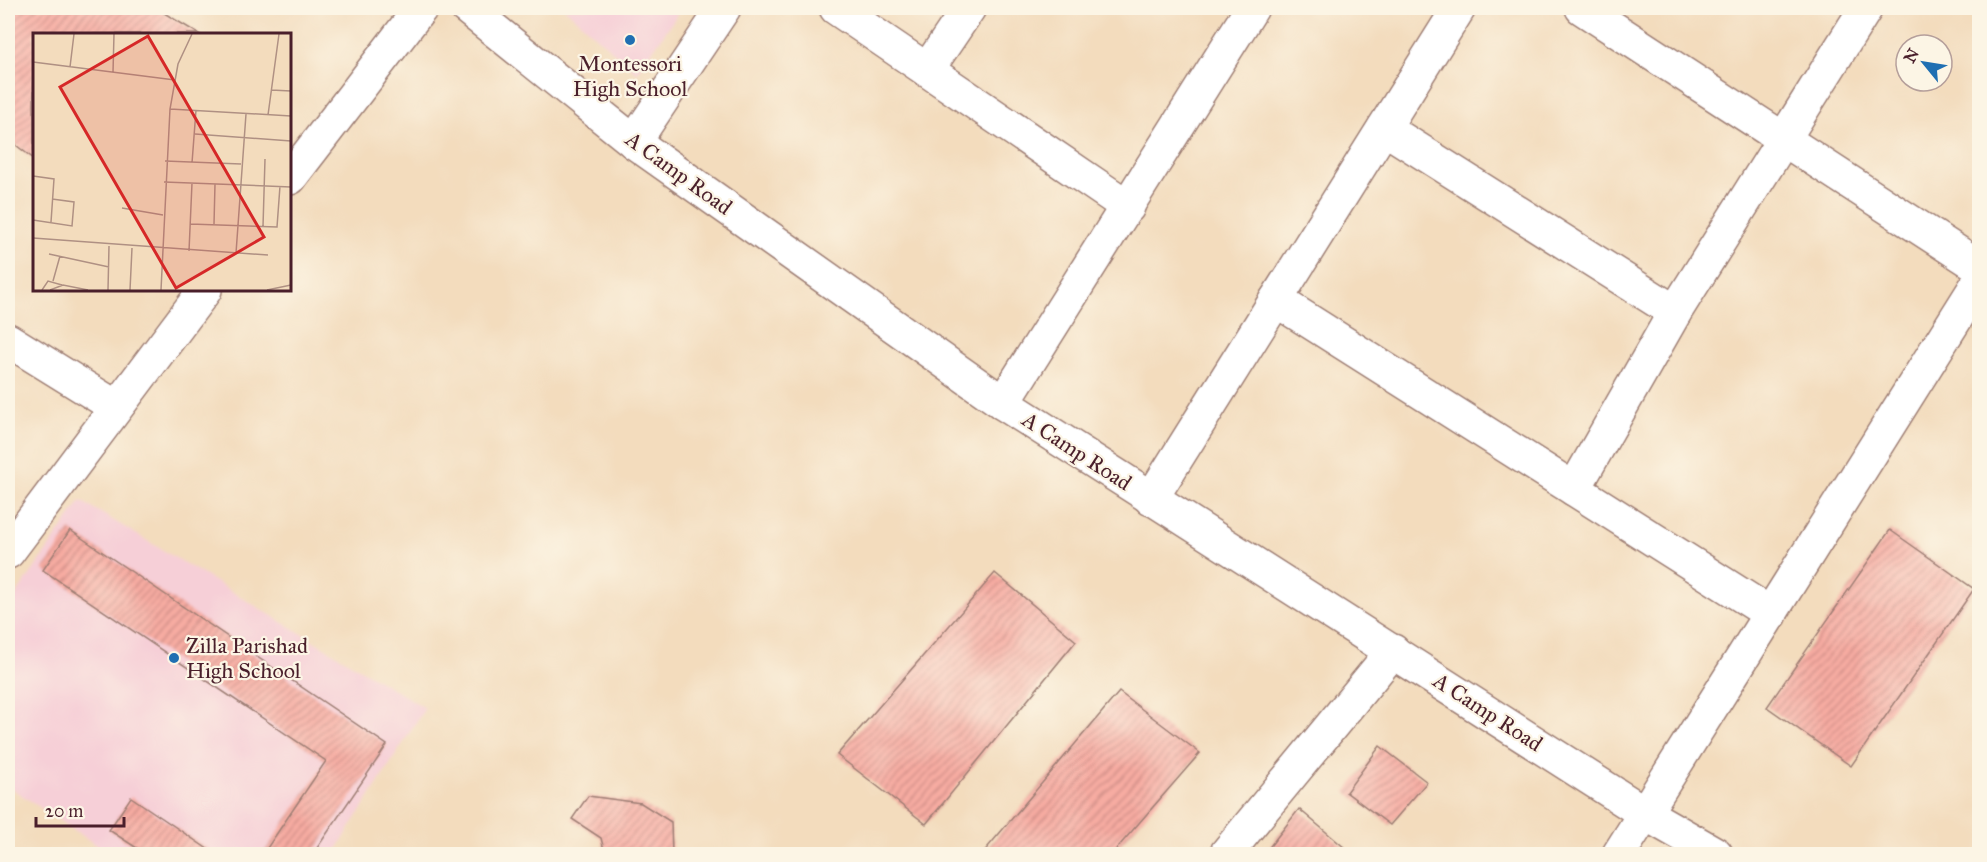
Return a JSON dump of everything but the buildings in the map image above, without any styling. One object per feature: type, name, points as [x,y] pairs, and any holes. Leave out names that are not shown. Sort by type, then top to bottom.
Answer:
[{"type":"street","points":[[291,177],[421,8]]},
{"type":"street","name":"A Camp Road","points":[[467,8],[634,142],[1004,403],[1646,814],[1716,855]]},
{"type":"street","points":[[634,142],[724,8]]},
{"type":"street","points":[[836,8],[1128,207]]},
{"type":"street","points":[[927,70],[969,8]]},
{"type":"street","points":[[1004,403],[1252,8]]},
{"type":"street","points":[[1151,499],[1459,8]]},
{"type":"street","points":[[1582,8],[1980,267]]},
{"type":"street","points":[[1574,489],[1675,312],[1866,8]]},
{"type":"street","points":[[1384,128],[1675,312]]},
{"type":"street","points":[[1619,855],[1980,280]]},
{"type":"street","points":[[8,552],[204,291]]},
{"type":"street","points":[[1276,300],[1772,614]]},
{"type":"street","points":[[8,340],[116,407]]},
{"type":"street","points":[[1226,855],[1393,651]]},
{"type":"shaded area","name":"Montessori High School","points":[[564,8],[682,8],[637,73]]},
{"type":"shaded area","name":"Zilla Parishad High School","points":[[81,501],[425,708],[334,854],[110,854],[8,786],[8,607]]},
{"type":"place","name":"Montessori High School","points":[[630,40]]},
{"type":"place","name":"Zilla Parishad High School","points":[[174,658]]}]
